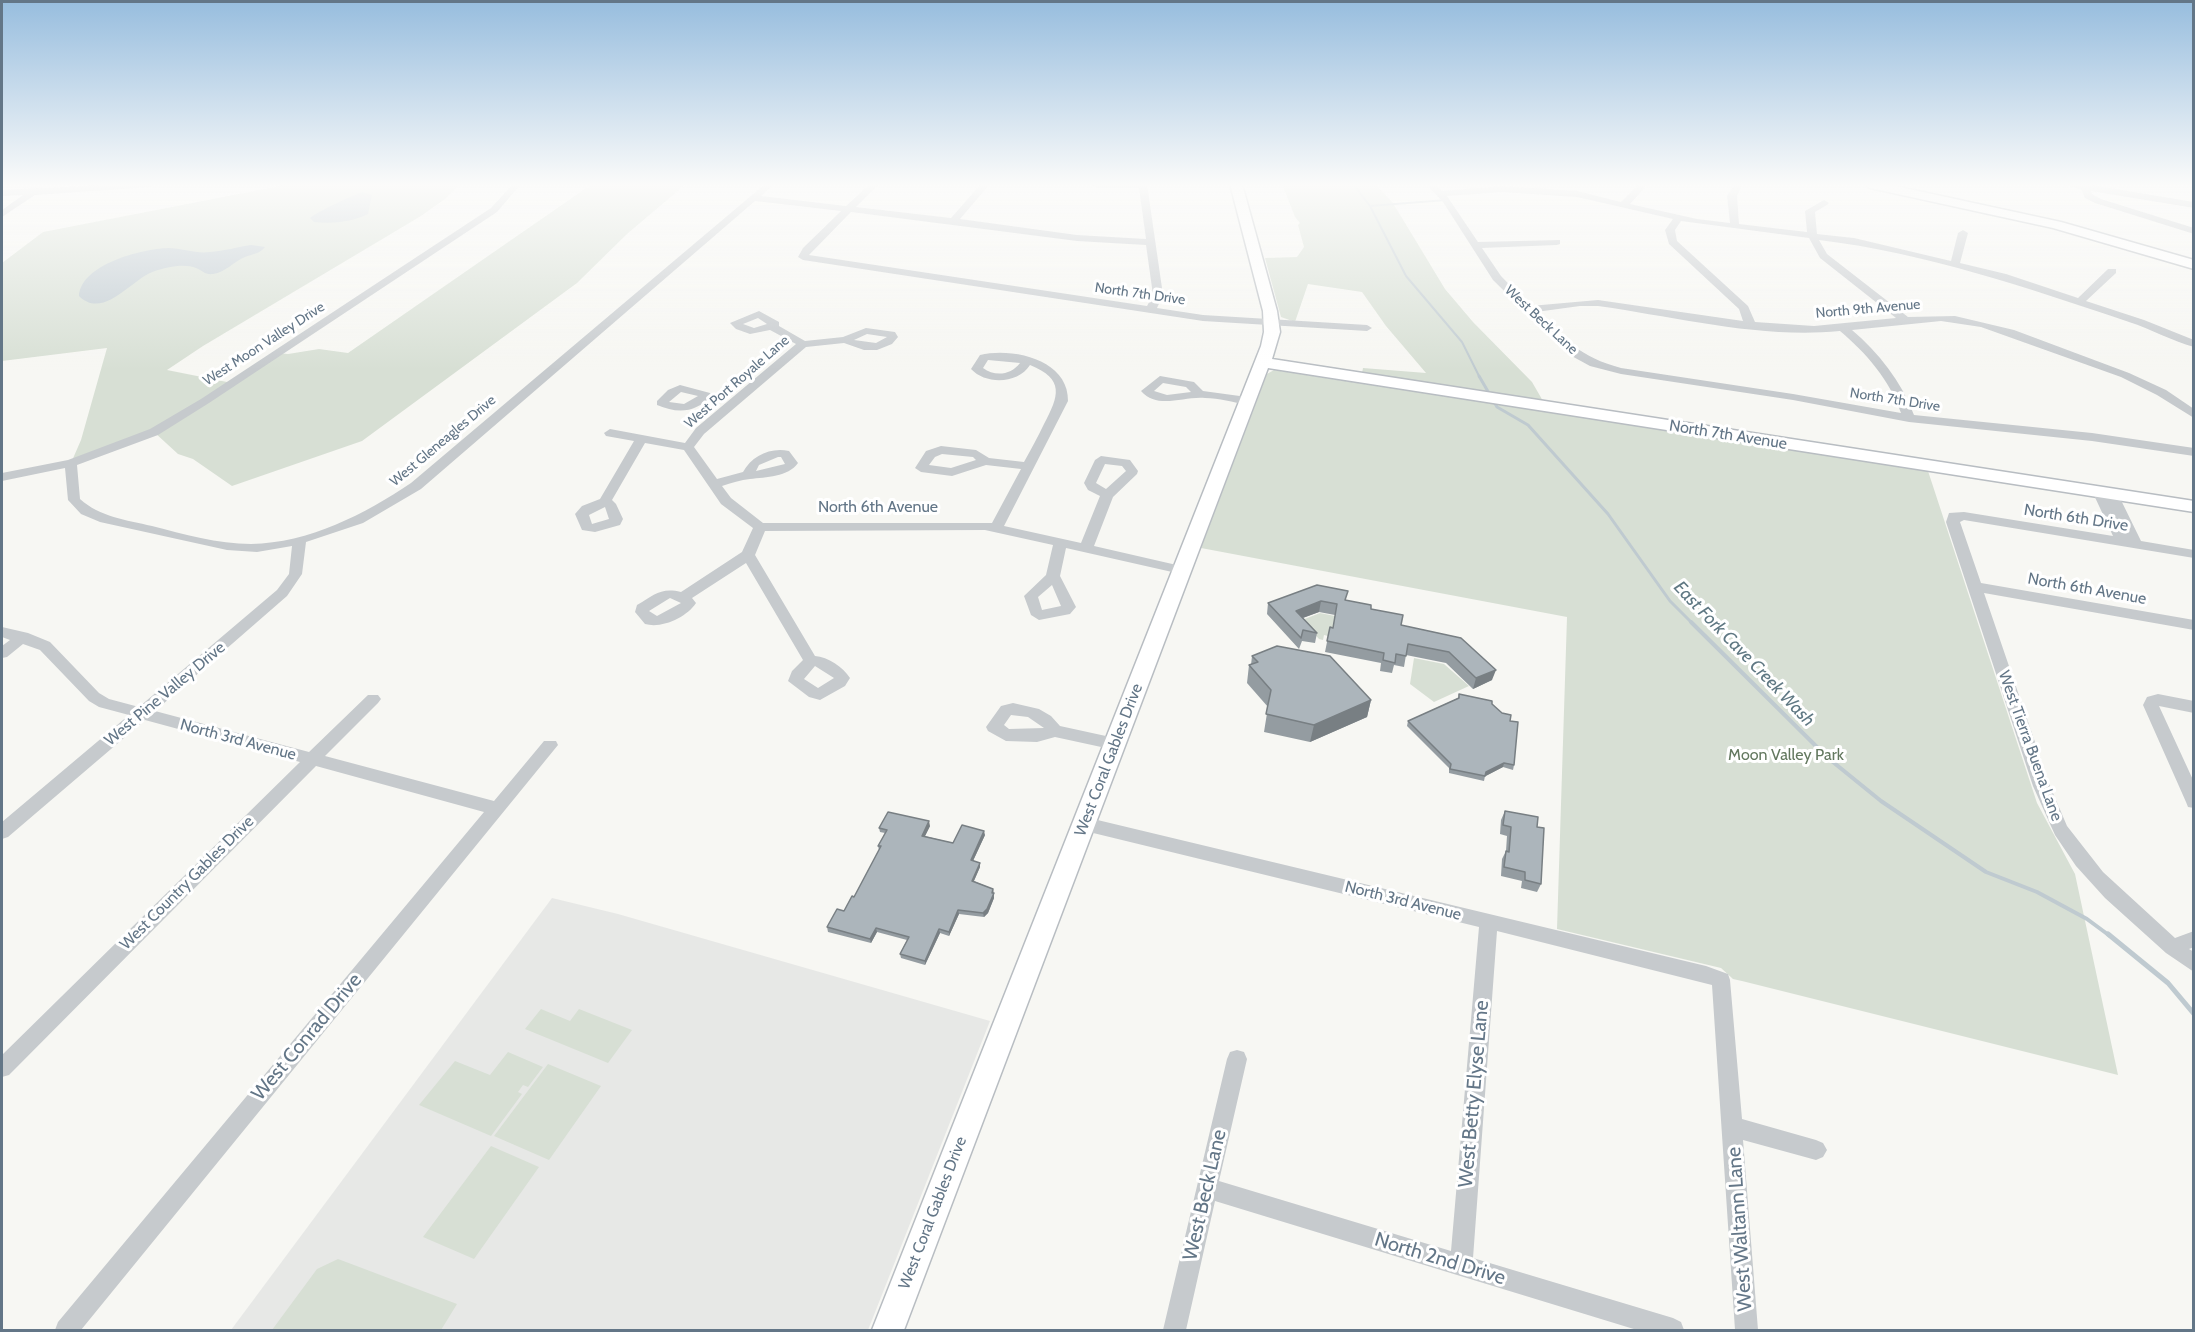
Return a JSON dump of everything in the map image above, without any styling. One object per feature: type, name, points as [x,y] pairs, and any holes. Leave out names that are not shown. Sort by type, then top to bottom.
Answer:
[{"type":"street","name":"West Moon Valley Drive","points":[[2,477],[71,463],[111,450],[173,421],[439,246]]},
{"type":"street","name":"West Gleneagles Drive","points":[[71,463],[74,500],[86,511],[100,518],[201,541],[247,548],[299,540],[358,521],[382,510],[416,486],[697,246]]},
{"type":"street","name":"North 7th Drive","points":[[810,246],[803,257],[1219,320],[1367,328]]},
{"type":"street","points":[[1151,310],[1158,295],[1152,246]]},
{"type":"street","name":"West Coral Gables Drive","points":[[888,1330],[1085,824],[1270,339],[1270,311],[1253,246]]},
{"type":"street","name":"West Beck Lane","points":[[1477,246],[1497,278],[1527,310],[1572,352],[1594,364]]},
{"type":"street","points":[[1677,246],[1744,308],[1749,324]]},
{"type":"street","points":[[1818,246],[1827,261],[1907,321]]},
{"type":"street","points":[[1876,246],[2002,276],[2193,344]]},
{"type":"street","points":[[1955,264],[1960,246]]},
{"type":"street","points":[[2128,246],[2193,265]]},
{"type":"street","points":[[2163,246],[2193,255]]},
{"type":"street","points":[[2079,302],[2112,271]]},
{"type":"street","name":"North 9th Avenue","points":[[1527,310],[1570,303],[1598,303],[1796,329],[1843,328],[1942,318],[1978,323],[2101,365],[2166,397],[2193,415]]},
{"type":"street","points":[[770,326],[803,344]]},
{"type":"street","points":[[1843,328],[1878,361],[1890,376],[1897,387],[1909,418]]},
{"type":"street","name":"West Port Royale Lane","points":[[688,447],[700,431],[803,344],[845,340]]},
{"type":"street","points":[[996,529],[1062,401],[1064,390],[1056,376],[1038,365],[1026,362]]},
{"type":"street","name":"North 7th Avenue","points":[[1262,362],[2193,507]]},
{"type":"street","name":"North 7th Drive","points":[[1594,364],[1621,371],[1793,397],[1909,418],[1984,428],[2092,437],[2193,452]]},
{"type":"street","points":[[1200,394],[1247,401]]},
{"type":"street","points":[[701,400],[729,407]]},
{"type":"street","points":[[610,433],[688,447],[726,501],[760,527],[748,555],[682,597]]},
{"type":"street","points":[[605,502],[641,439]]},
{"type":"street","points":[[985,461],[1028,466]]},
{"type":"street","points":[[714,484],[748,475]]},
{"type":"street","points":[[2105,494],[2122,542]]},
{"type":"street","points":[[2105,494],[2136,544]]},
{"type":"street","points":[[1086,548],[1107,495]]},
{"type":"street","name":"North 6th Drive","points":[[1954,516],[2193,554]]},
{"type":"street","name":"West Tierra Buena Lane","points":[[1954,516],[1953,522],[2039,779],[2058,826],[2079,857],[2110,892],[2193,964]]},
{"type":"street","name":"North 6th Avenue","points":[[760,527],[960,525],[996,529],[1180,570]]},
{"type":"street","name":"West Pine Valley Drive","points":[[2,832],[292,584],[297,574],[299,540]]},
{"type":"street","points":[[1053,577],[1060,543]]},
{"type":"street","points":[[748,555],[811,661]]},
{"type":"street","name":"North 6th Avenue","points":[[1975,588],[2193,625]]},
{"type":"street","name":"North 3rd Avenue","points":[[2,632],[45,646],[56,654],[94,697],[104,703],[497,809]]},
{"type":"street","points":[[2,652],[23,637]]},
{"type":"street","name":"West Country Gables Drive","points":[[2,1068],[373,699]]},
{"type":"street","points":[[2193,707],[2158,700],[2152,701],[2151,705],[2193,801]]},
{"type":"street","points":[[1055,731],[1115,744]]},
{"type":"street","name":"West Conrad Drive","points":[[66,1330],[550,746]]},
{"type":"street","name":"North 3rd Avenue","points":[[1085,824],[1706,974],[1721,980]]},
{"type":"street","name":"West Betty Elyse Lane","points":[[1461,1265],[1488,922]]},
{"type":"street","points":[[2173,947],[2193,939]]},
{"type":"street","name":"West Waltann Lane","points":[[1721,980],[1747,1330]]},
{"type":"street","name":"West Beck Lane","points":[[1174,1330],[1237,1059]]},
{"type":"street","name":"West Waltann Lane","points":[[1732,1127],[1816,1150]]},
{"type":"street","name":"North 2nd Drive","points":[[1207,1188],[1673,1330]]},
{"type":"shaded area","points":[[245,246],[265,247],[218,273],[208,274],[186,266],[170,267],[146,275],[108,301],[89,302],[79,296],[82,285],[90,275],[114,260],[129,255],[168,248],[194,252],[220,251]]},
{"type":"shaded area","points":[[552,898],[618,914],[990,1021],[868,1330],[231,1330]]},
{"type":"green space","points":[[24,246],[370,246],[167,370],[232,383],[278,353],[288,354],[319,349],[348,353],[502,246],[615,246],[577,283],[362,441],[232,486],[193,459],[178,454],[154,432],[71,463],[81,440],[107,348],[2,361],[2,263]]},
{"type":"green space","points":[[1419,246],[1445,289],[1473,322],[1532,382],[1543,401],[1362,373],[1363,368],[1426,373],[1386,326],[1362,292],[1308,284],[1295,322],[1281,317],[1265,258],[1297,257],[1304,247]]},
{"type":"green space","name":"Moon Valley Park","points":[[1274,370],[1928,471],[2037,803],[2075,874],[2118,1075],[1733,979],[1721,968],[1557,929],[1567,617],[1201,548],[1267,374]]},
{"type":"green space","points":[[1320,613],[1340,617],[1333,628],[1330,627],[1328,636],[1324,635],[1323,640],[1319,639],[1302,620]]},
{"type":"green space","points":[[1414,658],[1444,664],[1469,686],[1434,702],[1410,684]]},
{"type":"green space","points":[[541,1009],[570,1021],[579,1009],[632,1030],[608,1063],[525,1029]]},
{"type":"green space","points":[[508,1052],[543,1067],[528,1087],[523,1085],[518,1092],[522,1094],[491,1136],[419,1105],[455,1061],[490,1075]]},
{"type":"green space","points":[[548,1064],[601,1086],[549,1160],[494,1136]]},
{"type":"green space","points":[[491,1146],[539,1167],[474,1259],[423,1237]]},
{"type":"green space","points":[[338,1259],[457,1304],[441,1330],[272,1330],[317,1269]]},
{"type":"building","points":[[1317,585],[1348,591],[1345,600],[1371,605],[1371,609],[1403,615],[1401,625],[1461,638],[1496,670],[1476,678],[1449,652],[1408,644],[1406,656],[1396,654],[1395,663],[1383,660],[1384,653],[1327,641],[1330,627],[1333,628],[1337,604],[1321,601],[1296,611],[1317,633],[1303,630],[1301,638],[1268,603]]},
{"type":"building","points":[[1277,646],[1330,656],[1371,700],[1314,725],[1266,714],[1271,690],[1249,665],[1258,662],[1252,656]]},
{"type":"building","points":[[1459,694],[1492,701],[1492,704],[1502,713],[1511,715],[1510,721],[1518,722],[1514,765],[1504,763],[1486,772],[1485,776],[1450,769],[1451,764],[1408,721],[1459,698]]},
{"type":"building","points":[[1505,811],[1538,817],[1537,827],[1544,828],[1541,884],[1525,880],[1525,872],[1504,867],[1506,851],[1509,852],[1511,827],[1503,825]]},
{"type":"building","points":[[888,812],[929,821],[922,836],[953,843],[962,825],[984,831],[971,860],[980,863],[972,881],[993,889],[992,893],[994,893],[987,909],[983,913],[958,910],[949,932],[939,929],[925,961],[900,954],[909,937],[876,928],[870,939],[827,927],[837,909],[844,911],[852,896],[854,897],[881,846],[878,846],[887,830],[879,828]]},
{"type":"waterway","name":"East Fork Cave Creek Wash","points":[[1391,246],[1406,276],[1462,342],[1479,376]]},
{"type":"waterway","name":"East Fork Cave Creek Wash","points":[[1479,376],[1497,407],[1528,425],[1608,514],[1670,601],[1691,622]]},
{"type":"waterway","name":"East Fork Cave Creek Wash","points":[[1691,622],[1828,758],[1881,801],[1986,872],[2037,892],[2087,919],[2110,936]]},
{"type":"waterway","name":"East Fork Cave Creek Wash","points":[[2108,934],[2168,983],[2194,1014]]}]
